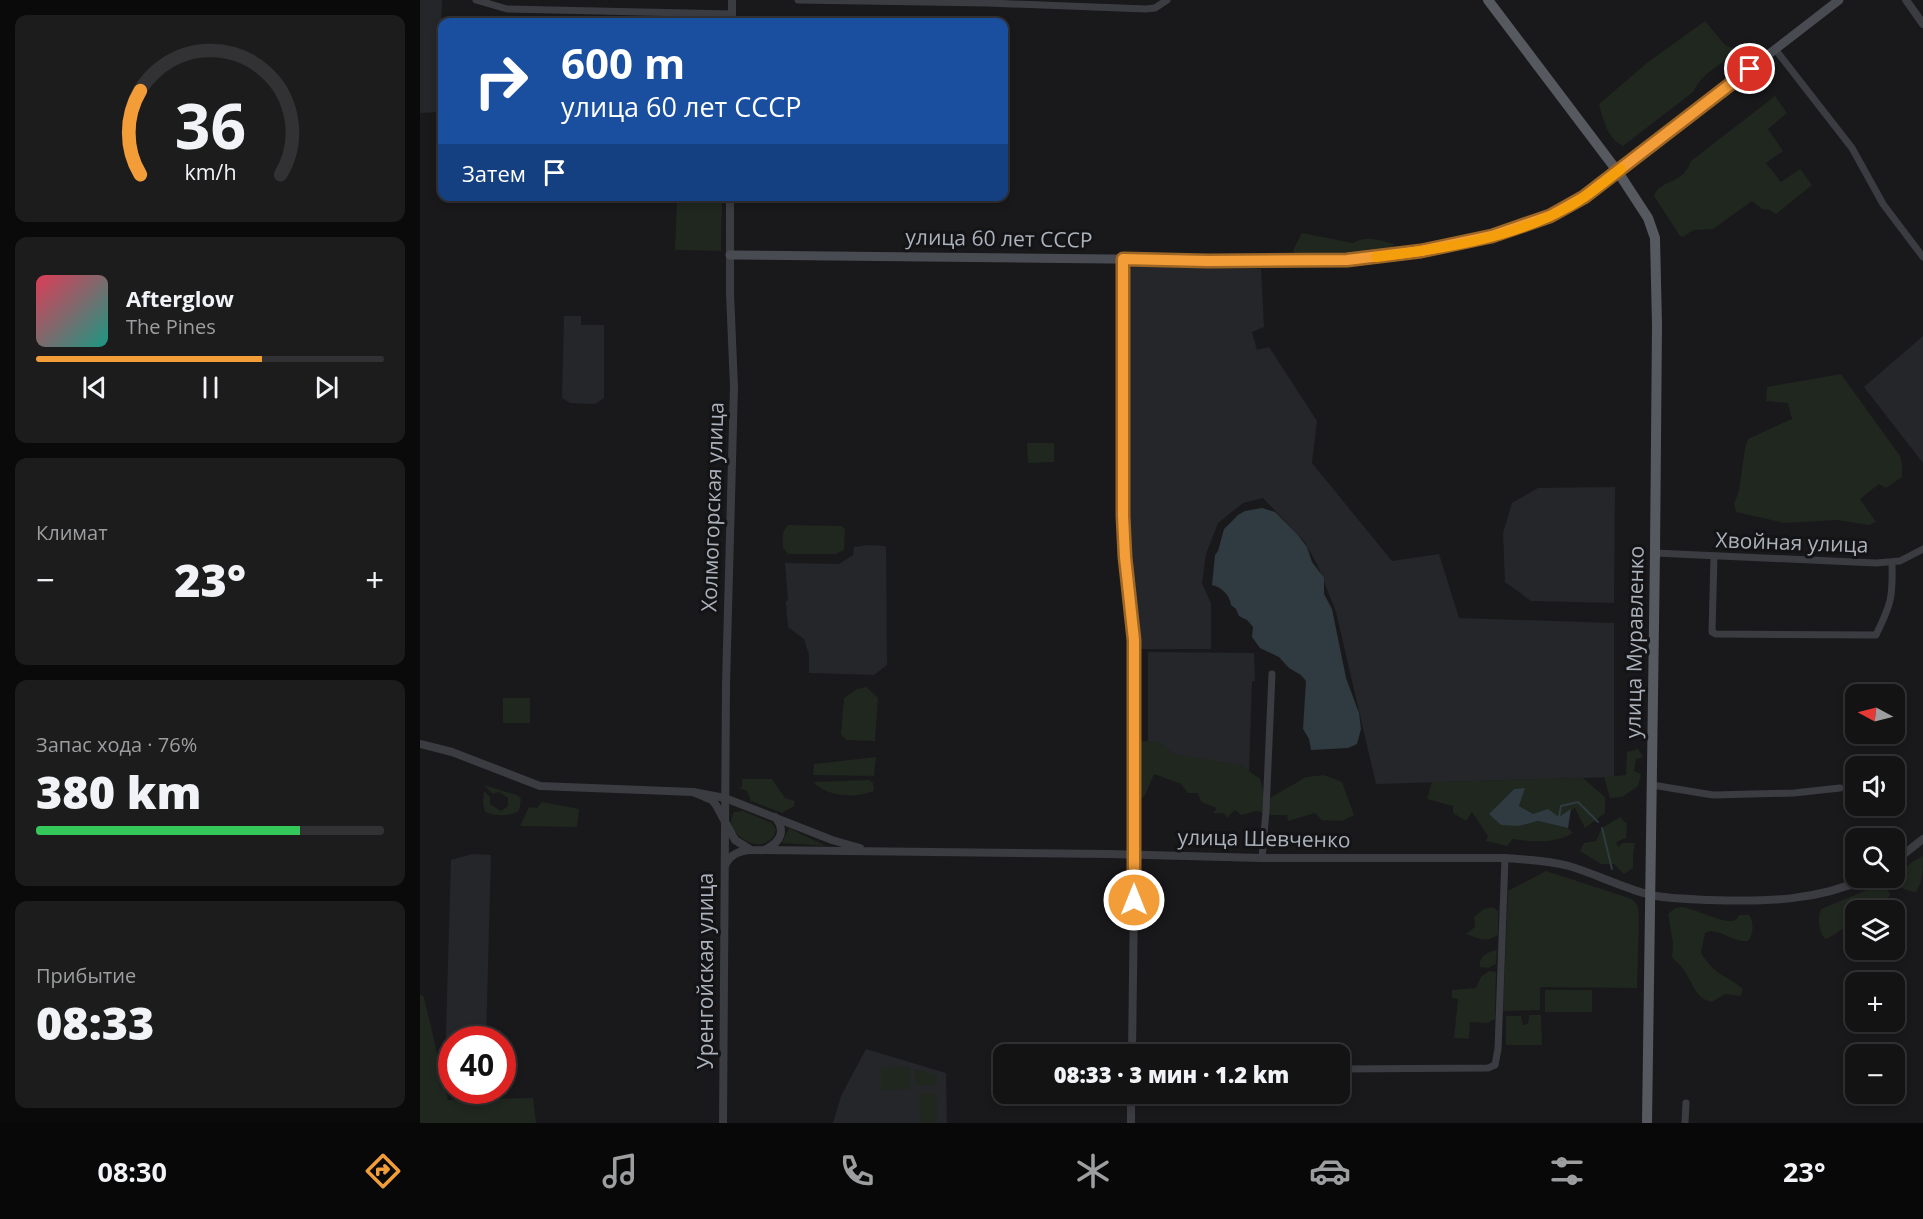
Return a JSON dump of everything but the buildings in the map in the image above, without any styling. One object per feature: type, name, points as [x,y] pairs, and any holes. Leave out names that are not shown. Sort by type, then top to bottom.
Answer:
[{"type":"main road","name":"улица Муравленко","points":[[1488,0],[1618,171],[1653,228],[1656,248],[1655,554],[1647,1123]]},
{"type":"main road","name":"улица 60 лет СССР","points":[[730,255],[1304,261],[1368,258],[1421,251],[1492,236],[1550,216],[1584,197],[1839,0]]},
{"type":"street","points":[[476,0],[507,9],[732,18],[732,0]]},
{"type":"street","points":[[798,0],[988,3],[1150,9],[1167,0]]},
{"type":"street","points":[[1906,0],[1923,24]]},
{"type":"street","points":[[1775,49],[1852,148],[1883,204],[1923,257]]},
{"type":"street","name":"Холмогорская улица","points":[[725,819],[734,387],[730,201]]},
{"type":"street","points":[[1123,259],[1123,516],[1134,640],[1132,1044]]},
{"type":"street","name":"Хвойная улица","points":[[1655,554],[1892,563],[1908,559],[1923,549]]},
{"type":"street","points":[[1714,556],[1710,627],[1716,634],[1876,635],[1891,605],[1892,563]]},
{"type":"street","points":[[1262,858],[1272,674]]},
{"type":"street","points":[[420,744],[452,752],[540,786],[693,792],[725,798],[832,840],[872,851]]},
{"type":"street","points":[[1652,785],[1713,795],[1794,793],[1840,788]]},
{"type":"street","points":[[693,792],[712,800],[735,840],[754,850],[872,851]]},
{"type":"street","points":[[725,819],[728,810],[733,807],[750,807]]},
{"type":"street","points":[[724,873],[730,857],[740,852],[770,847],[780,838],[781,826],[774,816]]},
{"type":"street","name":"Уренгойская улица","points":[[723,1123],[725,819]]},
{"type":"street","points":[[1905,853],[1923,839]]},
{"type":"street","name":"улица Шевченко","points":[[872,851],[1262,858],[1505,858],[1537,860],[1567,866],[1650,894],[1706,900],[1784,900],[1824,894],[1845,886]]},
{"type":"street","points":[[1350,1070],[1478,1068],[1495,1065],[1498,1049],[1505,858]]},
{"type":"street","points":[[1685,1123],[1686,1103]]},
{"type":"street","points":[[1131,1104],[1131,1123]]},
{"type":"shaded area","points":[[420,0],[442,0],[442,18],[438,18],[438,112],[420,113]]},
{"type":"shaded area","points":[[1705,21],[1725,45],[1732,48],[1745,43],[1745,51],[1715,67],[1693,92],[1623,146],[1618,143],[1606,128],[1599,104],[1647,63]]},
{"type":"shaded area","points":[[1775,96],[1787,113],[1768,129],[1783,151],[1766,163],[1781,182],[1800,169],[1812,185],[1776,214],[1762,209],[1752,201],[1713,229],[1693,230],[1683,237],[1680,236],[1654,196],[1657,190],[1682,175],[1691,161]]},
{"type":"shaded area","points":[[677,201],[722,201],[721,251],[675,250]]},
{"type":"shaded area","points":[[1302,233],[1353,243],[1368,239],[1394,244],[1392,247],[1359,253],[1296,255],[1293,250]]},
{"type":"shaded area","points":[[1133,266],[1261,269],[1264,327],[1252,332],[1257,350],[1269,347],[1317,421],[1312,463],[1392,561],[1439,554],[1459,618],[1614,623],[1614,777],[1376,784],[1336,612],[1317,564],[1304,541],[1263,498],[1243,503],[1218,523],[1206,554],[1202,583],[1211,603],[1211,649],[1138,649],[1128,525],[1128,272]]},
{"type":"shaded area","points":[[564,316],[581,316],[581,325],[604,325],[604,398],[595,404],[570,403],[562,398]]},
{"type":"shaded area","points":[[1923,336],[1923,463],[1864,387]]},
{"type":"shaded area","points":[[1841,374],[1900,456],[1902,464],[1902,477],[1886,488],[1879,484],[1860,499],[1876,522],[1869,525],[1837,520],[1784,523],[1736,512],[1734,504],[1739,491],[1748,439],[1792,419],[1788,403],[1766,401],[1767,387]]},
{"type":"shaded area","points":[[1027,443],[1054,443],[1054,462],[1028,463]]},
{"type":"shaded area","points":[[1615,487],[1614,603],[1531,601],[1505,582],[1503,533],[1512,503],[1538,488]]},
{"type":"shaded area","points":[[1262,508],[1275,512],[1298,535],[1307,547],[1312,562],[1324,578],[1324,594],[1332,609],[1346,678],[1359,713],[1361,729],[1357,744],[1348,748],[1311,750],[1309,739],[1303,729],[1306,681],[1279,657],[1260,648],[1252,637],[1253,627],[1239,616],[1224,592],[1212,585],[1215,555],[1224,529],[1245,511]]},
{"type":"shaded area","points":[[788,525],[842,526],[845,530],[844,550],[835,554],[788,554],[783,548],[783,539],[784,530]]},
{"type":"shaded area","points":[[886,546],[887,665],[874,675],[809,673],[809,655],[804,639],[788,627],[785,563],[839,564],[853,555],[854,547]]},
{"type":"shaded area","points":[[1148,652],[1254,653],[1255,681],[1252,681],[1249,772],[1148,769]]},
{"type":"shaded area","points":[[866,687],[878,698],[875,741],[846,740],[841,734],[844,698],[857,689]]},
{"type":"shaded area","points":[[503,698],[530,698],[530,723],[503,723]]},
{"type":"shaded area","points":[[1139,741],[1161,742],[1174,754],[1241,765],[1260,779],[1266,800],[1306,777],[1324,775],[1342,782],[1354,815],[1342,821],[1322,820],[1315,813],[1288,821],[1287,815],[1272,815],[1257,811],[1241,815],[1235,810],[1227,818],[1224,813],[1213,813],[1217,808],[1201,802],[1198,793],[1188,793],[1181,784],[1154,774],[1145,795],[1139,801]]},
{"type":"shaded area","points":[[1638,749],[1643,757],[1636,759],[1634,771],[1641,774],[1638,786],[1622,797],[1610,798],[1604,777],[1626,775],[1627,752]]},
{"type":"shaded area","points":[[876,757],[874,776],[813,775],[814,764]]},
{"type":"shaded area","points":[[1583,778],[1605,797],[1605,813],[1585,828],[1575,808],[1559,817],[1533,814],[1518,806],[1525,788],[1514,789],[1489,814],[1519,826],[1538,821],[1568,828],[1573,833],[1551,841],[1513,839],[1507,846],[1486,841],[1488,836],[1472,812],[1466,821],[1453,813],[1453,806],[1427,799],[1432,782]]},
{"type":"shaded area","points":[[742,779],[772,779],[785,798],[795,801],[794,806],[782,813],[751,801],[747,791],[738,788],[742,787]]},
{"type":"shaded area","points":[[869,780],[873,783],[874,791],[859,795],[834,794],[813,782]]},
{"type":"shaded area","points":[[484,785],[517,795],[521,799],[519,811],[502,815],[485,812],[484,791],[490,797],[490,804],[501,811],[508,806],[508,798],[499,792],[493,794]]},
{"type":"shaded area","points":[[1525,788],[1519,806],[1533,814],[1548,809],[1559,817],[1571,809],[1568,828],[1538,821],[1519,826],[1501,825],[1489,814],[1514,789]]},
{"type":"shaded area","points":[[542,802],[579,809],[577,827],[520,826],[529,807],[537,808]]},
{"type":"shaded area","points":[[743,811],[772,823],[776,830],[774,836],[764,843],[756,844],[749,843],[738,835],[731,824],[731,818],[734,812]]},
{"type":"shaded area","points":[[1620,817],[1627,824],[1626,838],[1616,842],[1618,847],[1623,843],[1635,843],[1633,868],[1624,874],[1614,864],[1601,864],[1580,851],[1584,843],[1596,841],[1602,828]]},
{"type":"shaded area","points":[[789,828],[826,846],[782,843]]},
{"type":"shaded area","points":[[472,854],[491,855],[486,1026],[446,1026],[451,860]]},
{"type":"shaded area","points":[[1923,856],[1923,871],[1916,892],[1903,888],[1905,888],[1905,869]]},
{"type":"shaded area","points":[[1546,871],[1632,899],[1638,906],[1637,988],[1540,987],[1540,1010],[1503,1011],[1508,891]]},
{"type":"shaded area","points":[[1872,888],[1885,888],[1890,894],[1886,900],[1845,900],[1845,927],[1825,939],[1819,924],[1821,909]]},
{"type":"shaded area","points":[[1492,907],[1498,911],[1498,935],[1486,940],[1466,934],[1475,927],[1474,917],[1484,909]]},
{"type":"shaded area","points":[[1682,907],[1728,921],[1735,920],[1740,915],[1749,915],[1753,928],[1748,941],[1736,940],[1710,931],[1705,933],[1701,953],[1716,971],[1743,989],[1741,996],[1725,994],[1712,1002],[1706,1000],[1701,997],[1682,967],[1672,957],[1673,943],[1668,914],[1675,908]]},
{"type":"shaded area","points":[[1497,950],[1496,964],[1488,968],[1480,967],[1482,957]]},
{"type":"shaded area","points":[[1489,971],[1496,972],[1495,1019],[1487,1023],[1470,1022],[1469,1039],[1454,1038],[1458,999],[1452,998],[1452,990],[1476,988],[1481,977]]},
{"type":"shaded area","points":[[1545,990],[1592,990],[1592,1012],[1545,1012]]},
{"type":"shaded area","points":[[420,994],[424,997],[438,1057],[438,1104],[516,1104],[516,1098],[533,1098],[536,1123],[420,1123]]},
{"type":"shaded area","points":[[1529,1015],[1541,1015],[1542,1045],[1506,1045],[1506,1016],[1521,1016],[1523,1025],[1528,1024]]},
{"type":"shaded area","points":[[866,1049],[946,1073],[947,1123],[833,1123],[841,1096]]},
{"type":"shaded area","points":[[910,1067],[910,1089],[881,1090],[881,1068]]},
{"type":"shaded area","points":[[915,1069],[937,1075],[937,1085],[915,1085]]},
{"type":"shaded area","points":[[920,1093],[936,1093],[937,1123],[921,1123]]},
{"type":"waterway","points":[[1559,817],[1561,806],[1578,802],[1598,822]]},
{"type":"waterway","points":[[1602,828],[1612,869]]},
{"type":"slow traffic","points":[[1376,257],[1465,242],[1534,222],[1568,207],[1621,169]]},
{"type":"route","points":[[1134,900],[1134,640],[1123,543],[1123,259],[1347,260],[1421,251],[1492,236],[1550,216],[1584,197],[1750,69]]}]
